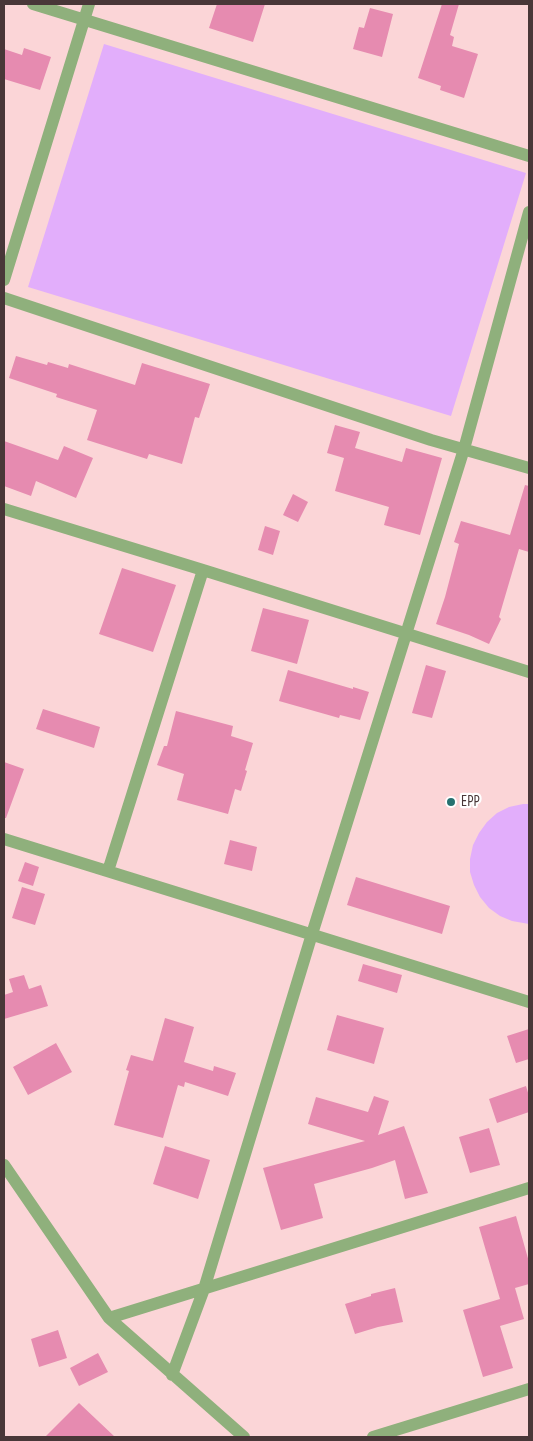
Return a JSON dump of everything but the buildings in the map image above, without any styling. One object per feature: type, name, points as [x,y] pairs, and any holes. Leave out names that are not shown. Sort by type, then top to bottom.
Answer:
[{"type":"street","points":[[33,4],[529,156]]},
{"type":"street","points":[[4,280],[89,4]]},
{"type":"street","points":[[172,1376],[204,1289],[312,934],[464,449],[529,212]]},
{"type":"street","points":[[4,298],[431,440],[529,468]]},
{"type":"street","points":[[4,509],[529,672]]},
{"type":"street","points":[[108,871],[203,570]]},
{"type":"street","points":[[4,839],[529,1002]]},
{"type":"street","points":[[4,1165],[109,1318],[172,1376],[244,1437]]},
{"type":"street","points":[[109,1318],[529,1188]]},
{"type":"street","points":[[373,1437],[529,1389]]},
{"type":"shaded area","points":[[104,44],[526,173],[451,416],[28,287]]},
{"type":"shaded area","points":[[529,804],[529,924],[512,921],[500,916],[489,908],[480,897],[470,872],[473,845],[487,822],[497,813],[509,807]]},
{"type":"place","name":"EPP","points":[[451,802]]}]
